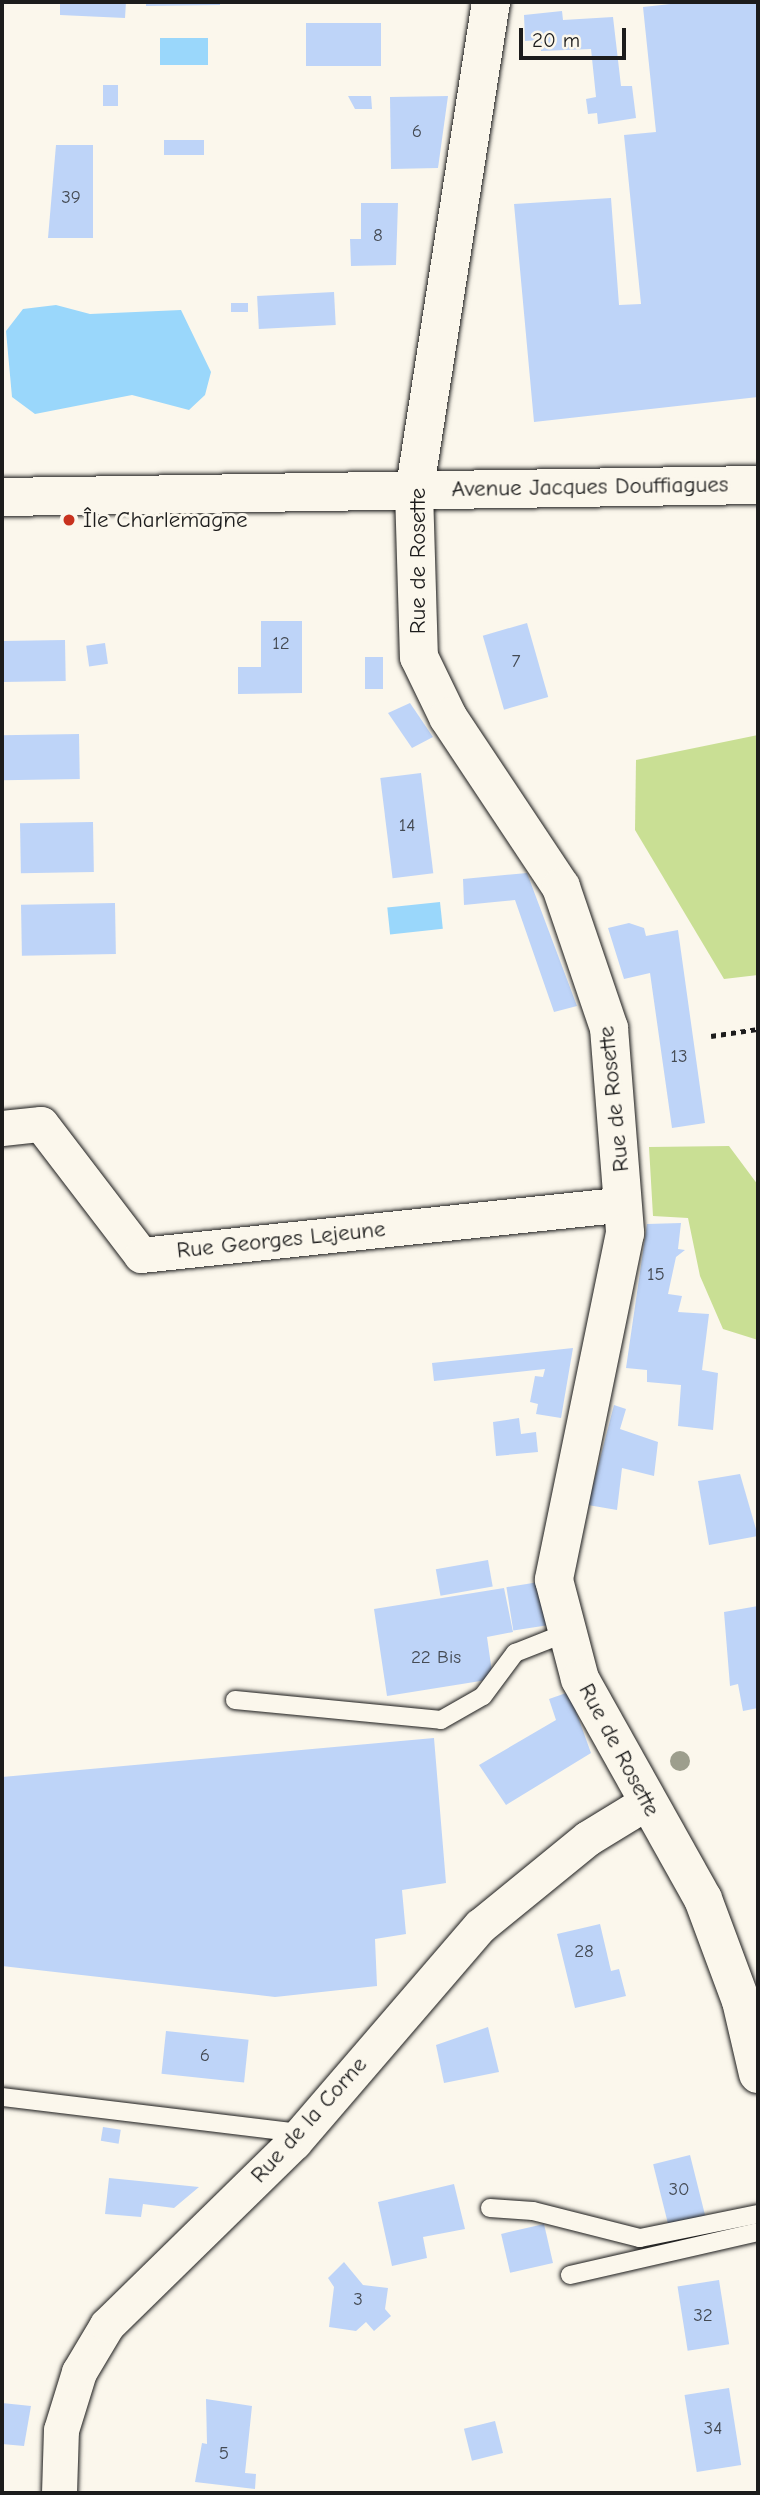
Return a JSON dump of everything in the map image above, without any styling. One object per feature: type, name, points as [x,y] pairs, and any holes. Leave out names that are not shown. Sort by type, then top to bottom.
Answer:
[{"type":"street","name":"Rue de Rosette","points":[[491,2],[414,491],[419,657],[449,717],[561,887],[589,953],[617,1075],[625,1233],[554,1580],[580,1679],[707,1910],[758,2074]]},
{"type":"street","name":"Avenue Jacques Douffiagues","points":[[2,497],[758,485]]},
{"type":"street","name":"Rue Georges Lejeune","points":[[2,1128],[41,1124],[141,1255],[624,1204]]},
{"type":"street","name":"Rue de la Corne","points":[[59,2493],[61,2430],[79,2372],[107,2325],[301,2133],[480,1926],[588,1838],[647,1801]]},
{"type":"lane","points":[[235,1700],[441,1720],[484,1696],[515,1653],[568,1632]]},
{"type":"lane","points":[[2,2097],[301,2133]]},
{"type":"lane","points":[[490,2208],[533,2211],[640,2238],[758,2214]]},
{"type":"lane","points":[[570,2275],[758,2232]]},
{"type":"path","points":[[711,1036],[758,1029]]},
{"type":"green space","points":[[758,735],[758,975],[724,979],[635,830],[636,760]]},
{"type":"green space","points":[[729,1146],[758,1185],[758,1340],[723,1329],[700,1276],[688,1218],[653,1216],[649,1147]]},
{"type":"water","points":[[160,38],[208,38],[208,65],[160,65]]},
{"type":"water","points":[[56,305],[90,314],[181,310],[211,372],[205,395],[189,410],[132,395],[35,414],[12,397],[6,331],[23,309]]},
{"type":"water","points":[[440,902],[443,929],[390,934],[387,908]]},
{"type":"building","points":[[60,2],[126,2],[125,18],[60,15]]},
{"type":"building","points":[[146,2],[220,2],[220,5],[146,6]]},
{"type":"building","points":[[689,2],[758,2],[758,397],[534,422],[514,204],[611,198],[619,305],[641,304],[624,135],[656,132],[643,7]]},
{"type":"building","points":[[562,11],[563,20],[613,17],[621,86],[632,86],[636,118],[598,124],[597,113],[588,114],[586,99],[596,97],[591,49],[541,51],[540,40],[525,41],[524,15]]},
{"type":"building","points":[[306,23],[381,23],[381,66],[306,66]]},
{"type":"building","points":[[103,85],[118,85],[118,106],[103,106]]},
{"type":"building","points":[[348,96],[371,96],[372,109],[355,109]]},
{"type":"building","points":[[448,96],[438,168],[391,169],[390,97]]},
{"type":"building","points":[[164,140],[204,140],[204,155],[164,155]]},
{"type":"building","points":[[56,145],[93,145],[93,238],[48,238]]},
{"type":"building","points":[[361,203],[398,203],[396,265],[351,266],[350,239],[361,239]]},
{"type":"building","points":[[334,292],[336,325],[259,329],[257,296]]},
{"type":"building","points":[[231,303],[248,303],[248,312],[231,312]]},
{"type":"building","points":[[261,621],[302,621],[302,693],[238,694],[238,667],[261,667]]},
{"type":"building","points":[[527,623],[548,697],[504,710],[483,636]]},
{"type":"building","points":[[65,640],[66,681],[3,682],[2,641]]},
{"type":"building","points":[[105,643],[108,664],[89,666],[86,646]]},
{"type":"building","points":[[365,657],[383,657],[383,689],[365,689]]},
{"type":"building","points":[[410,703],[433,737],[412,748],[388,713]]},
{"type":"building","points":[[79,734],[80,779],[3,780],[2,735]]},
{"type":"building","points":[[421,773],[433,873],[393,878],[380,778]]},
{"type":"building","points":[[93,822],[94,872],[21,873],[20,823]]},
{"type":"building","points":[[527,873],[577,1006],[554,1012],[515,900],[464,905],[463,879]]},
{"type":"building","points":[[115,903],[116,954],[22,956],[21,905]]},
{"type":"building","points":[[629,923],[644,928],[646,936],[678,930],[705,1123],[672,1128],[650,973],[624,979],[608,928]]},
{"type":"building","points":[[681,1223],[678,1249],[685,1250],[676,1257],[668,1294],[682,1296],[678,1312],[709,1314],[702,1370],[718,1373],[713,1430],[678,1426],[681,1385],[647,1382],[647,1370],[626,1368],[647,1224]]},
{"type":"building","points":[[573,1348],[561,1418],[536,1414],[538,1404],[530,1402],[535,1376],[543,1377],[545,1369],[434,1381],[432,1363]]},
{"type":"building","points":[[614,1405],[626,1409],[620,1429],[658,1442],[654,1476],[622,1468],[617,1510],[588,1505]]},
{"type":"building","points":[[519,1418],[521,1434],[536,1432],[538,1452],[496,1456],[493,1422]]},
{"type":"building","points":[[740,1474],[758,1536],[709,1545],[698,1481]]},
{"type":"building","points":[[488,1560],[493,1587],[440,1596],[436,1569]]},
{"type":"building","points":[[539,1582],[546,1625],[513,1631],[506,1587]]},
{"type":"building","points":[[504,1588],[513,1632],[487,1637],[493,1679],[387,1696],[374,1609]]},
{"type":"building","points":[[758,1606],[758,1708],[743,1711],[738,1684],[730,1686],[724,1612]]},
{"type":"building","points":[[569,1692],[591,1753],[506,1805],[479,1765],[556,1720],[549,1699]]},
{"type":"building","points":[[434,1738],[446,1883],[402,1890],[406,1934],[375,1939],[377,1986],[275,1997],[2,1966],[2,1777]]},
{"type":"building","points":[[600,1924],[611,1971],[619,1969],[626,1996],[575,2008],[557,1934]]},
{"type":"building","points":[[488,2027],[499,2072],[444,2083],[436,2045]]},
{"type":"building","points":[[166,2031],[249,2040],[244,2082],[162,2074]]},
{"type":"building","points":[[103,2127],[121,2130],[119,2144],[101,2141]]},
{"type":"building","points":[[690,2155],[705,2217],[669,2226],[653,2164]]},
{"type":"building","points":[[109,2178],[199,2187],[174,2208],[143,2204],[141,2217],[105,2214]]},
{"type":"building","points":[[454,2184],[465,2229],[423,2237],[427,2258],[392,2266],[378,2202]]},
{"type":"building","points":[[544,2224],[553,2263],[510,2273],[501,2234]]},
{"type":"building","points":[[344,2262],[363,2285],[388,2288],[385,2309],[391,2316],[374,2331],[366,2322],[356,2331],[329,2327],[334,2287],[328,2278]]},
{"type":"building","points":[[719,2280],[729,2344],[688,2351],[678,2287]]},
{"type":"building","points":[[729,2388],[741,2465],[697,2472],[685,2395]]},
{"type":"building","points":[[206,2399],[252,2406],[245,2473],[256,2474],[255,2489],[195,2482],[202,2443],[207,2444]]},
{"type":"building","points":[[2,2403],[31,2406],[24,2446],[2,2444]]},
{"type":"building","points":[[495,2421],[503,2453],[472,2461],[464,2429]]},
{"type":"place","name":"Île Charlemagne","points":[[69,520]]}]
